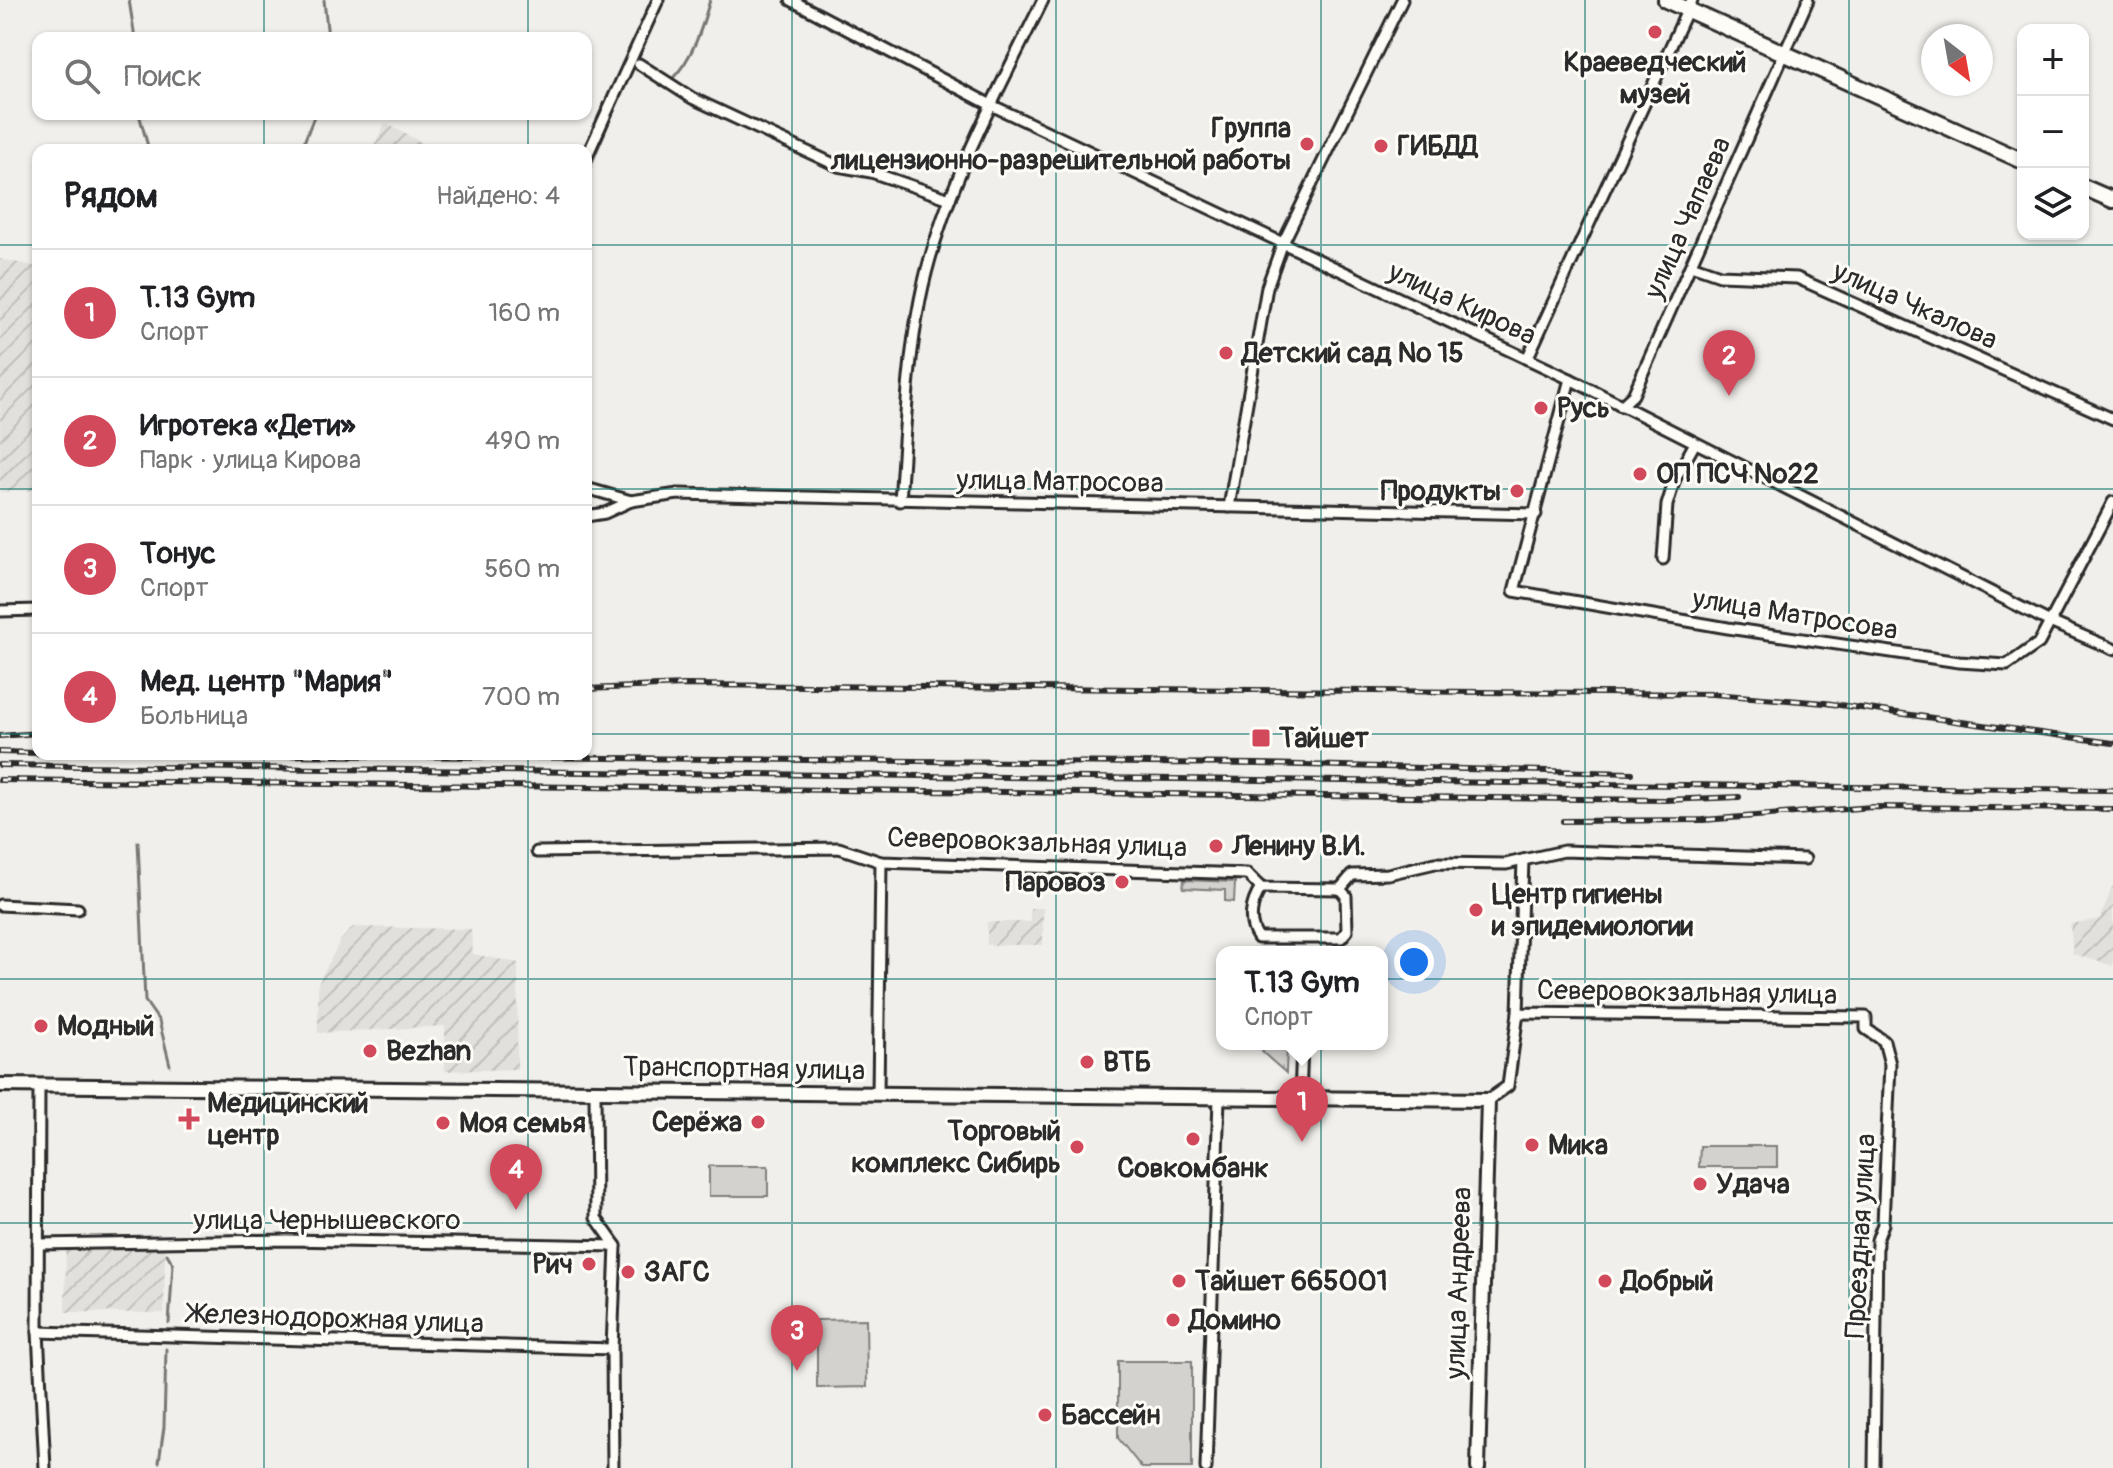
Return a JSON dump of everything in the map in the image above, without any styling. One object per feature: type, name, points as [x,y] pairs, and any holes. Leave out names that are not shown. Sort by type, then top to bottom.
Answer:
[{"type":"main road","points":[[1666,0],[1690,5],[1785,54],[2017,158]]},
{"type":"main road","points":[[2089,190],[2113,200]]},
{"type":"street","points":[[592,145],[658,0]]},
{"type":"street","name":"улица Кирова","points":[[791,0],[991,105],[1570,379],[2050,622],[2113,649]]},
{"type":"street","points":[[900,501],[909,377],[921,298],[950,199],[991,105],[1043,0]]},
{"type":"street","points":[[1229,507],[1267,287],[1282,245],[1402,0]]},
{"type":"street","name":"улица Чапаева","points":[[1621,406],[1633,395],[1808,0]]},
{"type":"street","points":[[1527,359],[1690,5]]},
{"type":"street","points":[[639,64],[692,98],[838,166],[871,172],[950,199]]},
{"type":"street","name":"улица Чкалова","points":[[1691,265],[1720,275],[1797,278],[2113,419]]},
{"type":"street","points":[[1536,514],[1570,379]]},
{"type":"street","points":[[1663,559],[1668,532],[1667,505],[1675,479],[1695,443]]},
{"type":"street","points":[[592,490],[631,501]]},
{"type":"street","name":"улица Матросова","points":[[592,515],[605,513],[631,501],[678,494],[1536,514],[1514,591],[1988,666],[2007,665],[2039,643],[2113,502]]},
{"type":"street","points":[[0,611],[32,610]]},
{"type":"street","name":"Северовокзальная улица","points":[[537,852],[839,848],[881,862],[1247,874],[1261,888],[1340,889],[1352,875],[1388,874],[1435,863],[1506,864],[1564,851],[1805,859]]},
{"type":"street","name":"Северовокзальная улица","points":[[1523,860],[1518,1013],[1866,1017]]},
{"type":"street","points":[[878,1094],[881,862]]},
{"type":"street","points":[[1261,888],[1252,901],[1252,930],[1258,938],[1304,940],[1341,938],[1347,931],[1346,896],[1340,889]]},
{"type":"street","points":[[0,905],[78,909]]},
{"type":"street","points":[[1304,940],[1304,946]]},
{"type":"street","points":[[1488,1100],[1499,1096],[1508,1086],[1518,1013]]},
{"type":"street","name":"Проездная улица","points":[[1866,1017],[1866,1029],[1884,1041],[1890,1064],[1883,1224],[1877,1240],[1874,1468]]},
{"type":"street","points":[[1300,1099],[1302,1050]]},
{"type":"street","name":"Транспортная улица","points":[[0,1085],[1488,1100]]},
{"type":"street","points":[[39,1085],[38,1332],[45,1468]]},
{"type":"street","points":[[595,1091],[596,1218],[616,1246],[612,1328],[613,1468]]},
{"type":"street","points":[[1206,1468],[1219,1099]]},
{"type":"street","name":"улица Андреева","points":[[1478,1468],[1488,1100]]},
{"type":"street","name":"улица Чернышевского","points":[[38,1244],[287,1240],[616,1246]]},
{"type":"street","name":"Железнодорожная улица","points":[[38,1332],[612,1349]]},
{"type":"shaded area","points":[[385,123],[425,144],[375,144]]},
{"type":"shaded area","points":[[0,259],[32,266],[32,490],[0,492]]},
{"type":"shaded area","points":[[2113,885],[2113,966],[2073,954],[2070,924],[2100,919]]},
{"type":"shaded area","points":[[1030,908],[1043,908],[1043,945],[987,945],[987,922],[1030,922]]},
{"type":"shaded area","points":[[353,927],[471,929],[473,954],[518,963],[517,1069],[445,1071],[445,1026],[318,1033],[318,984],[340,941]]},
{"type":"shaded area","points":[[66,1248],[165,1250],[164,1313],[65,1312]]},
{"type":"green space","points":[[1184,880],[1235,882],[1234,902],[1225,901],[1225,890],[1183,888]]},
{"type":"green space","points":[[1287,1050],[1286,1073],[1262,1052]]},
{"type":"green space","points":[[1700,1146],[1777,1146],[1777,1167],[1699,1167]]},
{"type":"green space","points":[[709,1166],[768,1166],[768,1196],[709,1196]]},
{"type":"green space","points":[[866,1319],[867,1387],[817,1388],[817,1320]]},
{"type":"green space","points":[[1118,1361],[1192,1361],[1192,1468],[1142,1468],[1118,1438]]},
{"type":"waterway","points":[[129,0],[134,32]]},
{"type":"waterway","points":[[324,0],[327,32]]},
{"type":"waterway","points":[[665,76],[672,79],[686,62],[710,0]]},
{"type":"waterway","points":[[592,163],[625,84]]},
{"type":"waterway","points":[[141,120],[147,144]]},
{"type":"waterway","points":[[303,144],[313,120]]},
{"type":"waterway","points":[[138,842],[145,1001],[159,1021],[170,1065]]},
{"type":"waterway","points":[[167,1254],[173,1264],[169,1323]]},
{"type":"waterway","points":[[159,1462],[164,1427],[166,1349]]},
{"type":"railway","points":[[592,689],[684,685],[1713,694],[1825,703],[2113,743]]},
{"type":"railway","points":[[0,736],[32,733]]},
{"type":"railway","points":[[0,752],[32,753]]},
{"type":"railway","points":[[592,758],[1260,764],[1632,773]]},
{"type":"railway","points":[[0,765],[2113,790]]},
{"type":"railway","points":[[0,780],[1665,800],[1739,797]]},
{"type":"railway","points":[[1563,821],[1703,820],[1872,807],[2113,809]]},
{"type":"place","name":"Краеведческий музей","points":[[1655,32]]},
{"type":"place","name":"Группа лицензионно-разрешительной работы","points":[[1307,144]]},
{"type":"place","name":"ГИБДД","points":[[1381,146]]},
{"type":"place","name":"Детский сад № 15","points":[[1226,353]]},
{"type":"place","name":"Игротека «Дети»","points":[[1729,396]]},
{"type":"place","name":"Русь","points":[[1541,408]]},
{"type":"place","name":"ОП ПСЧ №22","points":[[1640,474]]},
{"type":"place","name":"Продукты","points":[[1517,491]]},
{"type":"place","name":"Тайшет","points":[[1261,738]]},
{"type":"place","name":"Ленину В.И.","points":[[1216,846]]},
{"type":"place","name":"Паровоз","points":[[1122,882]]},
{"type":"place","name":"Центр гигиены и эпидемиологии","points":[[1476,910]]},
{"type":"place","name":"Модный","points":[[41,1026]]},
{"type":"place","name":"Bezhan","points":[[370,1051]]},
{"type":"place","name":"ВТБ","points":[[1087,1062]]},
{"type":"place","name":"Медицинский центр","points":[[189,1119]]},
{"type":"place","name":"Серёжа","points":[[758,1122]]},
{"type":"place","name":"Моя семья","points":[[443,1123]]},
{"type":"place","name":"Совкомбанк","points":[[1193,1139]]},
{"type":"place","name":"T.13 Gym","points":[[1302,1142]]},
{"type":"place","name":"Мика","points":[[1532,1145]]},
{"type":"place","name":"Торговый комплекс Сибирь","points":[[1077,1147]]},
{"type":"place","name":"Удача","points":[[1700,1184]]},
{"type":"place","name":"Мед. центр \"Мария\"","points":[[516,1210]]},
{"type":"place","name":"Рич","points":[[589,1264]]},
{"type":"place","name":"ЗАГС","points":[[628,1272]]},
{"type":"place","name":"Тайшет 665001","points":[[1179,1281]]},
{"type":"place","name":"Добрый","points":[[1605,1281]]},
{"type":"place","name":"Домино","points":[[1173,1320]]},
{"type":"place","name":"Тонус","points":[[797,1371]]},
{"type":"place","name":"Бассейн","points":[[1045,1415]]}]
